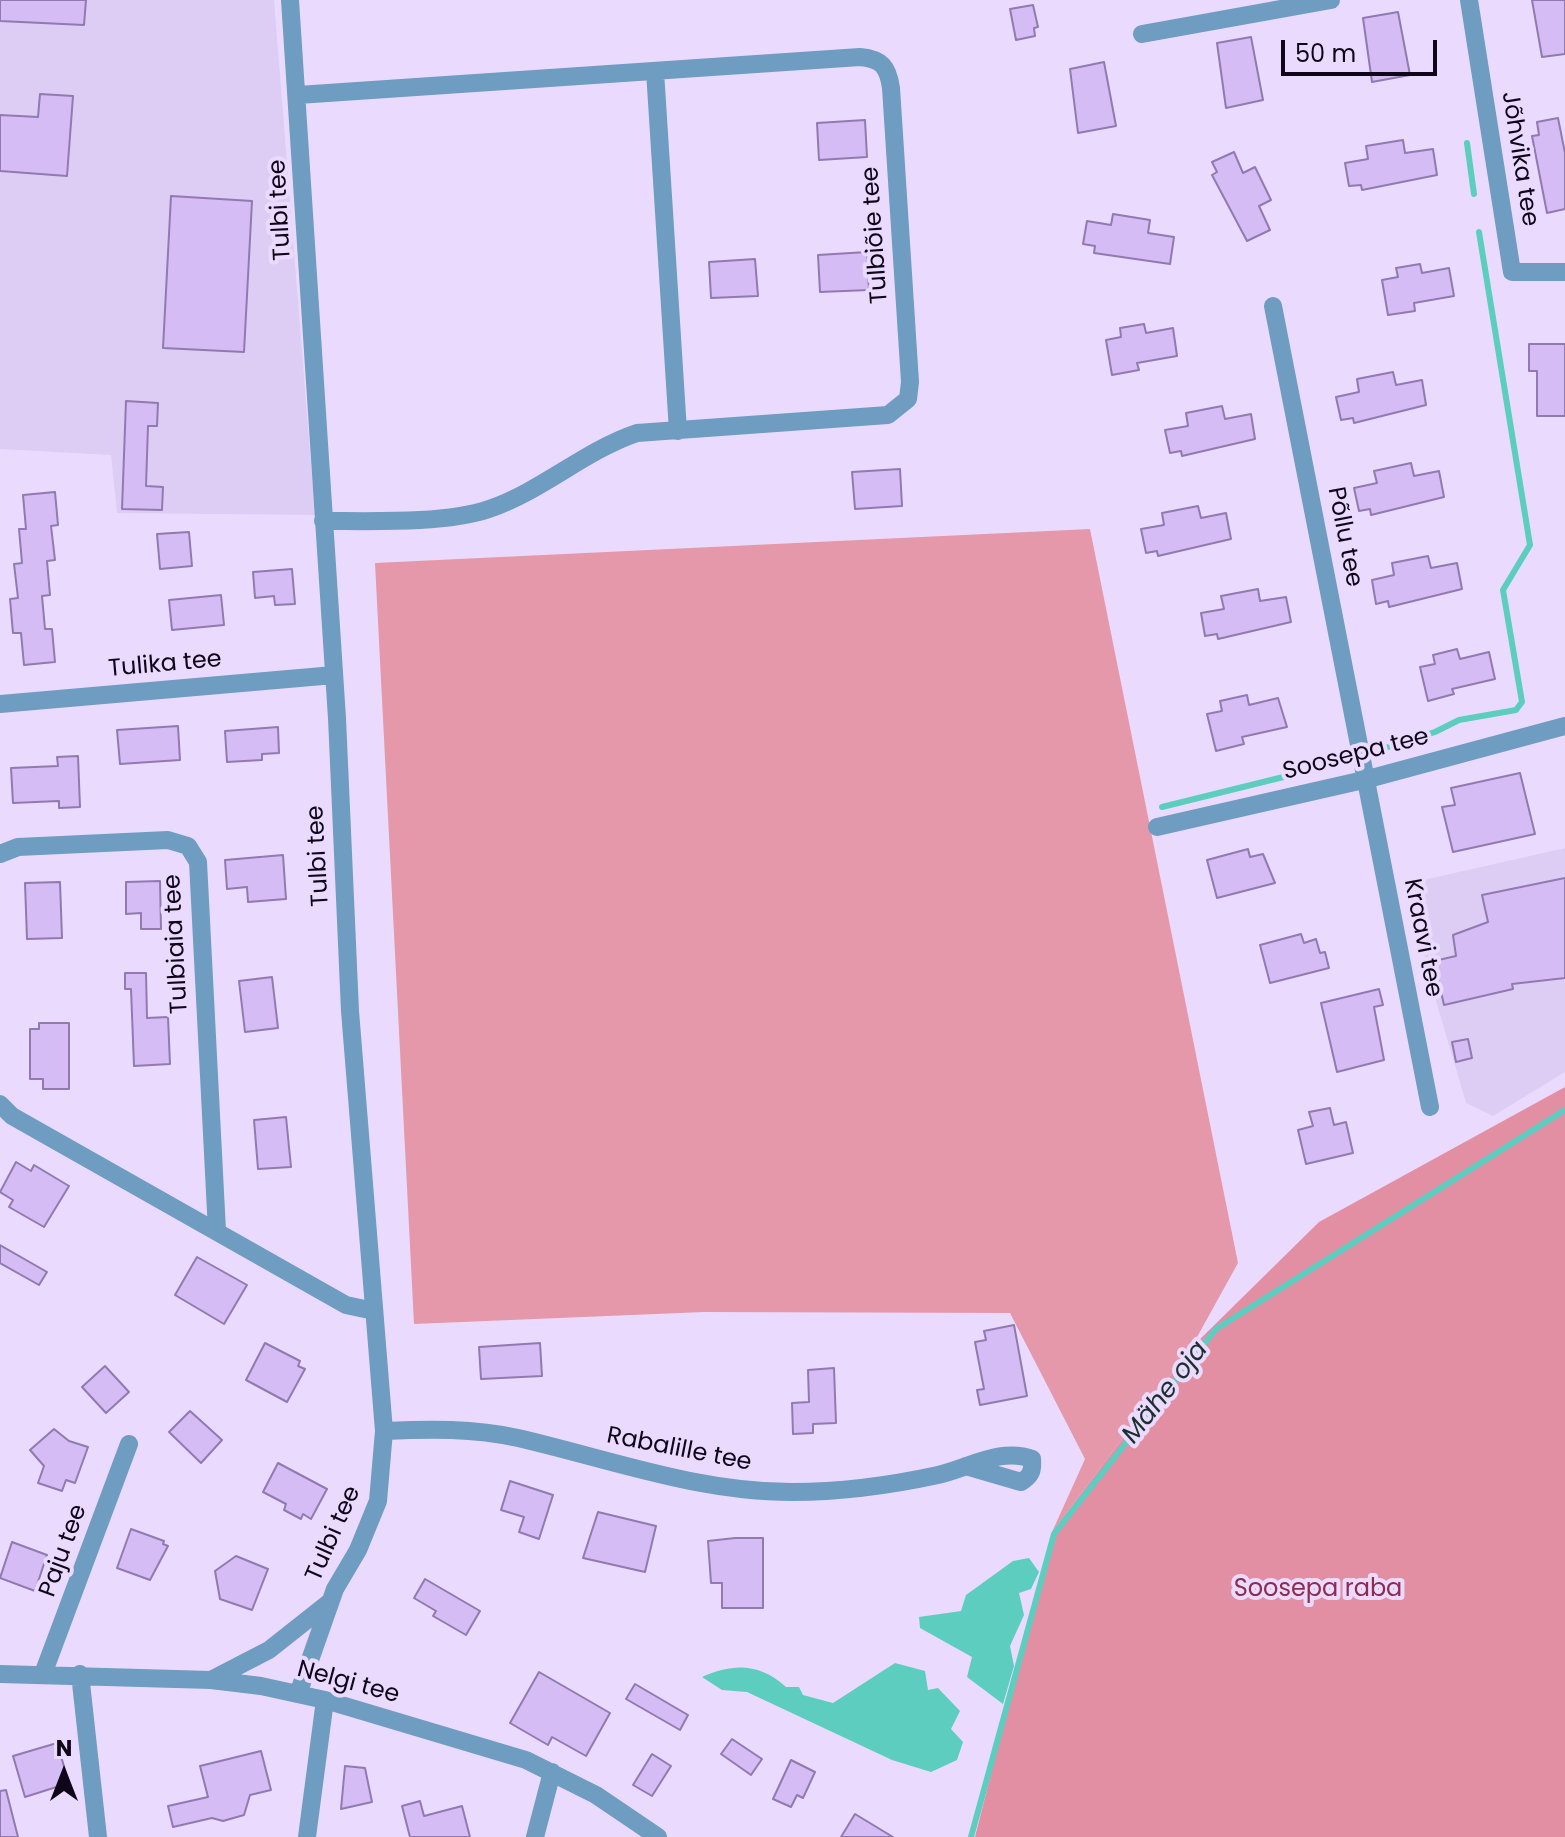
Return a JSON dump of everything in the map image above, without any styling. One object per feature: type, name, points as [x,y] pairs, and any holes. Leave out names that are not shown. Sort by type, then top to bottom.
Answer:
[{"type":"street","name":"Tulbi tee","points":[[290,0],[334,675],[350,1011],[384,1431],[378,1501],[331,1601],[298,1694]]},
{"type":"street","points":[[1142,34],[1331,0]]},
{"type":"street","name":"Jõhvika tee","points":[[1469,0],[1512,272],[1565,272]]},
{"type":"street","name":"Tulbiõie tee","points":[[298,95],[872,58],[886,67],[891,88],[910,382],[908,399],[888,415],[637,433],[617,440],[517,498],[475,513],[323,521]]},
{"type":"street","points":[[655,71],[678,431]]},
{"type":"street","name":"Põllu tee","points":[[1273,306],[1368,779]]},
{"type":"street","name":"Tulika tee","points":[[0,704],[334,675]]},
{"type":"street","name":"Soosepa tee","points":[[1157,827],[1368,779],[1565,726]]},
{"type":"street","name":"Kraavi tee","points":[[1368,779],[1430,1107]]},
{"type":"street","name":"Tulbiaia tee","points":[[0,854],[18,847],[153,841],[188,846],[198,862],[217,1231]]},
{"type":"street","points":[[0,1104],[12,1116],[346,1305],[374,1311]]},
{"type":"street","name":"Rabalille tee","points":[[384,1431],[443,1428],[516,1438],[669,1478],[793,1492],[937,1475],[966,1466]]},
{"type":"street","name":"Paju tee","points":[[43,1674],[129,1444]]},
{"type":"street","points":[[211,1680],[269,1650],[331,1601]]},
{"type":"street","name":"Nelgi tee","points":[[0,1674],[211,1680],[325,1700],[495,1749],[552,1772],[596,1795],[658,1837]]},
{"type":"street","points":[[80,1674],[98,1837]]},
{"type":"street","points":[[307,1837],[325,1700]]},
{"type":"street","points":[[535,1837],[552,1772]]},
{"type":"shaded area","points":[[0,0],[274,0],[315,515],[117,513],[111,455],[0,449]]},
{"type":"shaded area","points":[[1090,529],[1238,1263],[1191,1348],[1052,1532],[1085,1459],[1010,1313],[704,1312],[414,1324],[375,563]]},
{"type":"shaded area","points":[[1565,848],[1565,1072],[1493,1116],[1466,1103],[1431,984],[1410,883]]},
{"type":"shaded area","points":[[1029,1558],[1039,1572],[1031,1589],[1019,1593],[1024,1615],[1010,1646],[1014,1666],[1003,1704],[967,1677],[972,1657],[920,1628],[919,1617],[961,1611],[966,1595],[1013,1561]]},
{"type":"shaded area","points":[[895,1663],[925,1671],[928,1690],[938,1688],[960,1711],[951,1729],[963,1742],[957,1760],[931,1772],[892,1760],[747,1692],[722,1690],[702,1677],[725,1669],[746,1668],[766,1673],[786,1687],[799,1687],[803,1695],[833,1703]]},
{"type":"green space","name":"Soosepa raba","points":[[1565,1087],[1565,1837],[975,1837],[1052,1532],[1191,1348],[1319,1222]]},
{"type":"building","points":[[0,0],[86,0],[84,25],[0,21]]},
{"type":"building","points":[[1532,0],[1565,0],[1565,54],[1542,57]]},
{"type":"building","points":[[1033,5],[1038,27],[1034,28],[1035,36],[1016,40],[1010,9]]},
{"type":"building","points":[[1398,12],[1410,75],[1372,82],[1363,18]]},
{"type":"building","points":[[1251,37],[1263,100],[1226,108],[1217,43]]},
{"type":"building","points":[[1104,62],[1116,126],[1078,133],[1070,69]]},
{"type":"building","points":[[40,94],[73,96],[67,176],[0,171],[0,115],[38,117]]},
{"type":"building","points":[[1558,118],[1565,153],[1565,209],[1547,213],[1532,136],[1539,135],[1537,122]]},
{"type":"building","points":[[865,120],[867,157],[819,160],[817,123]]},
{"type":"building","points":[[1403,140],[1405,153],[1433,149],[1437,175],[1362,190],[1361,185],[1349,186],[1345,163],[1368,159],[1366,146]]},
{"type":"building","points":[[1234,152],[1243,173],[1255,167],[1271,200],[1259,206],[1270,230],[1247,241],[1212,175],[1217,172],[1212,162]]},
{"type":"building","points":[[171,196],[252,201],[244,352],[163,348]]},
{"type":"building","points":[[1113,214],[1150,220],[1148,233],[1174,237],[1170,264],[1094,253],[1095,246],[1083,244],[1087,221],[1111,225]]},
{"type":"building","points":[[867,252],[869,290],[820,292],[818,255]]},
{"type":"building","points":[[755,259],[758,296],[711,298],[709,262]]},
{"type":"building","points":[[1420,264],[1422,273],[1449,268],[1454,296],[1414,303],[1415,311],[1388,315],[1382,280],[1398,277],[1396,268]]},
{"type":"building","points":[[1144,324],[1146,333],[1173,328],[1177,356],[1137,363],[1139,370],[1112,375],[1106,340],[1121,337],[1120,328]]},
{"type":"building","points":[[1529,344],[1565,344],[1565,416],[1537,416],[1537,371],[1529,371]]},
{"type":"building","points":[[1393,372],[1396,385],[1422,380],[1426,405],[1354,423],[1353,418],[1341,420],[1336,397],[1359,392],[1357,379]]},
{"type":"building","points":[[126,401],[158,403],[157,426],[148,426],[146,486],[163,487],[162,510],[122,509]]},
{"type":"building","points":[[1222,406],[1225,419],[1251,414],[1255,439],[1182,456],[1181,451],[1170,453],[1165,430],[1188,426],[1186,413]]},
{"type":"building","points":[[1411,463],[1414,476],[1439,471],[1444,497],[1371,515],[1370,509],[1359,511],[1354,488],[1377,483],[1374,471]]},
{"type":"building","points":[[900,469],[902,506],[855,509],[852,472]]},
{"type":"building","points":[[55,492],[58,525],[51,526],[55,560],[47,561],[50,595],[42,596],[45,629],[52,629],[55,662],[24,665],[21,633],[13,633],[10,599],[18,598],[14,564],[22,563],[19,529],[26,529],[23,495]]},
{"type":"building","points":[[1198,506],[1201,518],[1226,513],[1231,539],[1158,556],[1157,551],[1146,553],[1141,529],[1164,525],[1162,513]]},
{"type":"building","points":[[189,532],[192,566],[160,569],[157,534]]},
{"type":"building","points":[[1428,556],[1431,568],[1457,563],[1462,589],[1389,607],[1388,601],[1376,604],[1372,580],[1394,575],[1392,563]]},
{"type":"building","points":[[292,569],[295,604],[275,605],[274,596],[255,598],[253,572]]},
{"type":"building","points":[[1258,589],[1260,601],[1286,597],[1291,622],[1218,639],[1217,634],[1205,636],[1201,613],[1224,609],[1221,596]]},
{"type":"building","points":[[221,595],[224,625],[172,630],[169,600]]},
{"type":"building","points":[[1457,649],[1460,659],[1489,652],[1495,679],[1452,689],[1454,694],[1428,701],[1420,667],[1435,664],[1433,655]]},
{"type":"building","points":[[1247,695],[1249,705],[1278,698],[1287,727],[1242,737],[1244,744],[1216,751],[1207,714],[1222,711],[1220,701]]},
{"type":"building","points":[[178,726],[180,760],[120,764],[117,730]]},
{"type":"building","points":[[278,727],[279,753],[262,754],[262,760],[227,762],[225,731]]},
{"type":"building","points":[[78,756],[80,807],[59,808],[59,801],[13,803],[11,768],[58,766],[57,757]]},
{"type":"building","points":[[1520,773],[1535,834],[1453,852],[1442,807],[1455,805],[1451,788]]},
{"type":"building","points":[[1248,849],[1250,857],[1263,854],[1275,883],[1217,898],[1207,860]]},
{"type":"building","points":[[283,855],[286,899],[248,902],[247,887],[227,889],[225,860]]},
{"type":"building","points":[[1565,878],[1565,978],[1512,984],[1513,989],[1444,1005],[1434,961],[1456,956],[1453,935],[1488,922],[1482,895]]},
{"type":"building","points":[[160,881],[161,929],[141,929],[141,913],[126,914],[126,882]]},
{"type":"building","points":[[60,882],[62,938],[27,939],[25,883]]},
{"type":"building","points":[[1301,934],[1304,943],[1316,939],[1320,953],[1325,952],[1329,968],[1270,983],[1260,945]]},
{"type":"building","points":[[125,973],[146,973],[147,1018],[168,1017],[170,1064],[134,1066],[131,989],[125,989]]},
{"type":"building","points":[[272,977],[278,1028],[245,1032],[239,981]]},
{"type":"building","points":[[1379,989],[1383,1005],[1374,1007],[1384,1060],[1337,1072],[1321,1003]]},
{"type":"building","points":[[39,1023],[69,1023],[69,1089],[43,1089],[43,1079],[30,1079],[30,1029],[39,1029]]},
{"type":"building","points":[[1468,1039],[1472,1058],[1456,1062],[1452,1042]]},
{"type":"building","points":[[1330,1108],[1334,1125],[1346,1122],[1353,1153],[1306,1164],[1298,1130],[1313,1126],[1309,1112]]},
{"type":"building","points":[[286,1117],[291,1167],[258,1169],[254,1120]]},
{"type":"building","points":[[16,1162],[31,1171],[34,1165],[69,1186],[44,1227],[9,1207],[13,1200],[0,1192]]},
{"type":"building","points":[[0,1245],[47,1272],[39,1285],[0,1263]]},
{"type":"building","points":[[197,1257],[247,1285],[224,1324],[175,1295]]},
{"type":"building","points":[[1014,1325],[1027,1396],[980,1405],[977,1390],[984,1389],[975,1342],[986,1340],[984,1331]]},
{"type":"building","points":[[265,1343],[300,1361],[298,1366],[305,1369],[287,1402],[246,1380]]},
{"type":"building","points":[[540,1343],[542,1376],[481,1379],[479,1347]]},
{"type":"building","points":[[105,1366],[129,1392],[106,1413],[82,1387]]},
{"type":"building","points":[[834,1368],[836,1423],[813,1424],[813,1433],[793,1434],[792,1403],[809,1402],[808,1370]]},
{"type":"building","points":[[190,1411],[222,1440],[201,1463],[169,1432]]},
{"type":"building","points":[[54,1429],[69,1441],[88,1447],[75,1483],[66,1480],[62,1491],[38,1483],[44,1466],[30,1450]]},
{"type":"building","points":[[278,1463],[327,1489],[311,1519],[303,1514],[301,1519],[284,1510],[286,1504],[263,1492]]},
{"type":"building","points":[[510,1481],[553,1495],[539,1539],[519,1532],[524,1517],[501,1510]]},
{"type":"building","points":[[598,1512],[656,1526],[645,1572],[583,1558]]},
{"type":"building","points":[[131,1529],[164,1541],[163,1544],[168,1546],[150,1580],[117,1568]]},
{"type":"building","points":[[763,1538],[763,1608],[722,1608],[722,1583],[711,1583],[708,1541]]},
{"type":"building","points":[[12,1542],[47,1555],[35,1591],[0,1578]]},
{"type":"building","points":[[236,1556],[268,1569],[252,1610],[220,1599],[215,1571]]},
{"type":"building","points":[[425,1579],[480,1611],[466,1635],[433,1616],[436,1611],[414,1598]]},
{"type":"building","points":[[539,1672],[610,1713],[586,1756],[552,1737],[548,1745],[510,1723]]},
{"type":"building","points":[[635,1684],[688,1715],[680,1730],[626,1699]]},
{"type":"building","points":[[732,1739],[762,1759],[751,1775],[721,1754]]},
{"type":"building","points":[[57,1743],[69,1783],[25,1797],[13,1756]]},
{"type":"building","points":[[261,1751],[271,1790],[250,1795],[244,1815],[223,1821],[212,1818],[173,1827],[168,1806],[208,1797],[200,1766]]},
{"type":"building","points":[[652,1754],[671,1766],[652,1796],[633,1785]]},
{"type":"building","points":[[791,1760],[815,1772],[803,1798],[797,1795],[791,1807],[773,1799]]},
{"type":"building","points":[[345,1766],[365,1768],[372,1802],[341,1809]]},
{"type":"building","points":[[6,1790],[18,1837],[0,1837],[0,1791]]},
{"type":"building","points":[[420,1801],[424,1816],[462,1806],[470,1837],[410,1837],[402,1806]]},
{"type":"building","points":[[855,1814],[893,1837],[841,1837]]},
{"type":"waterway","points":[[1467,143],[1474,194]]},
{"type":"waterway","points":[[1382,749],[1435,732],[1459,720],[1516,710],[1522,702],[1503,590],[1530,545],[1479,232]]},
{"type":"waterway","points":[[1162,807],[1344,762]]},
{"type":"waterway","name":"Mähe oja","points":[[971,1837],[1054,1534],[1216,1329],[1565,1110]]}]
